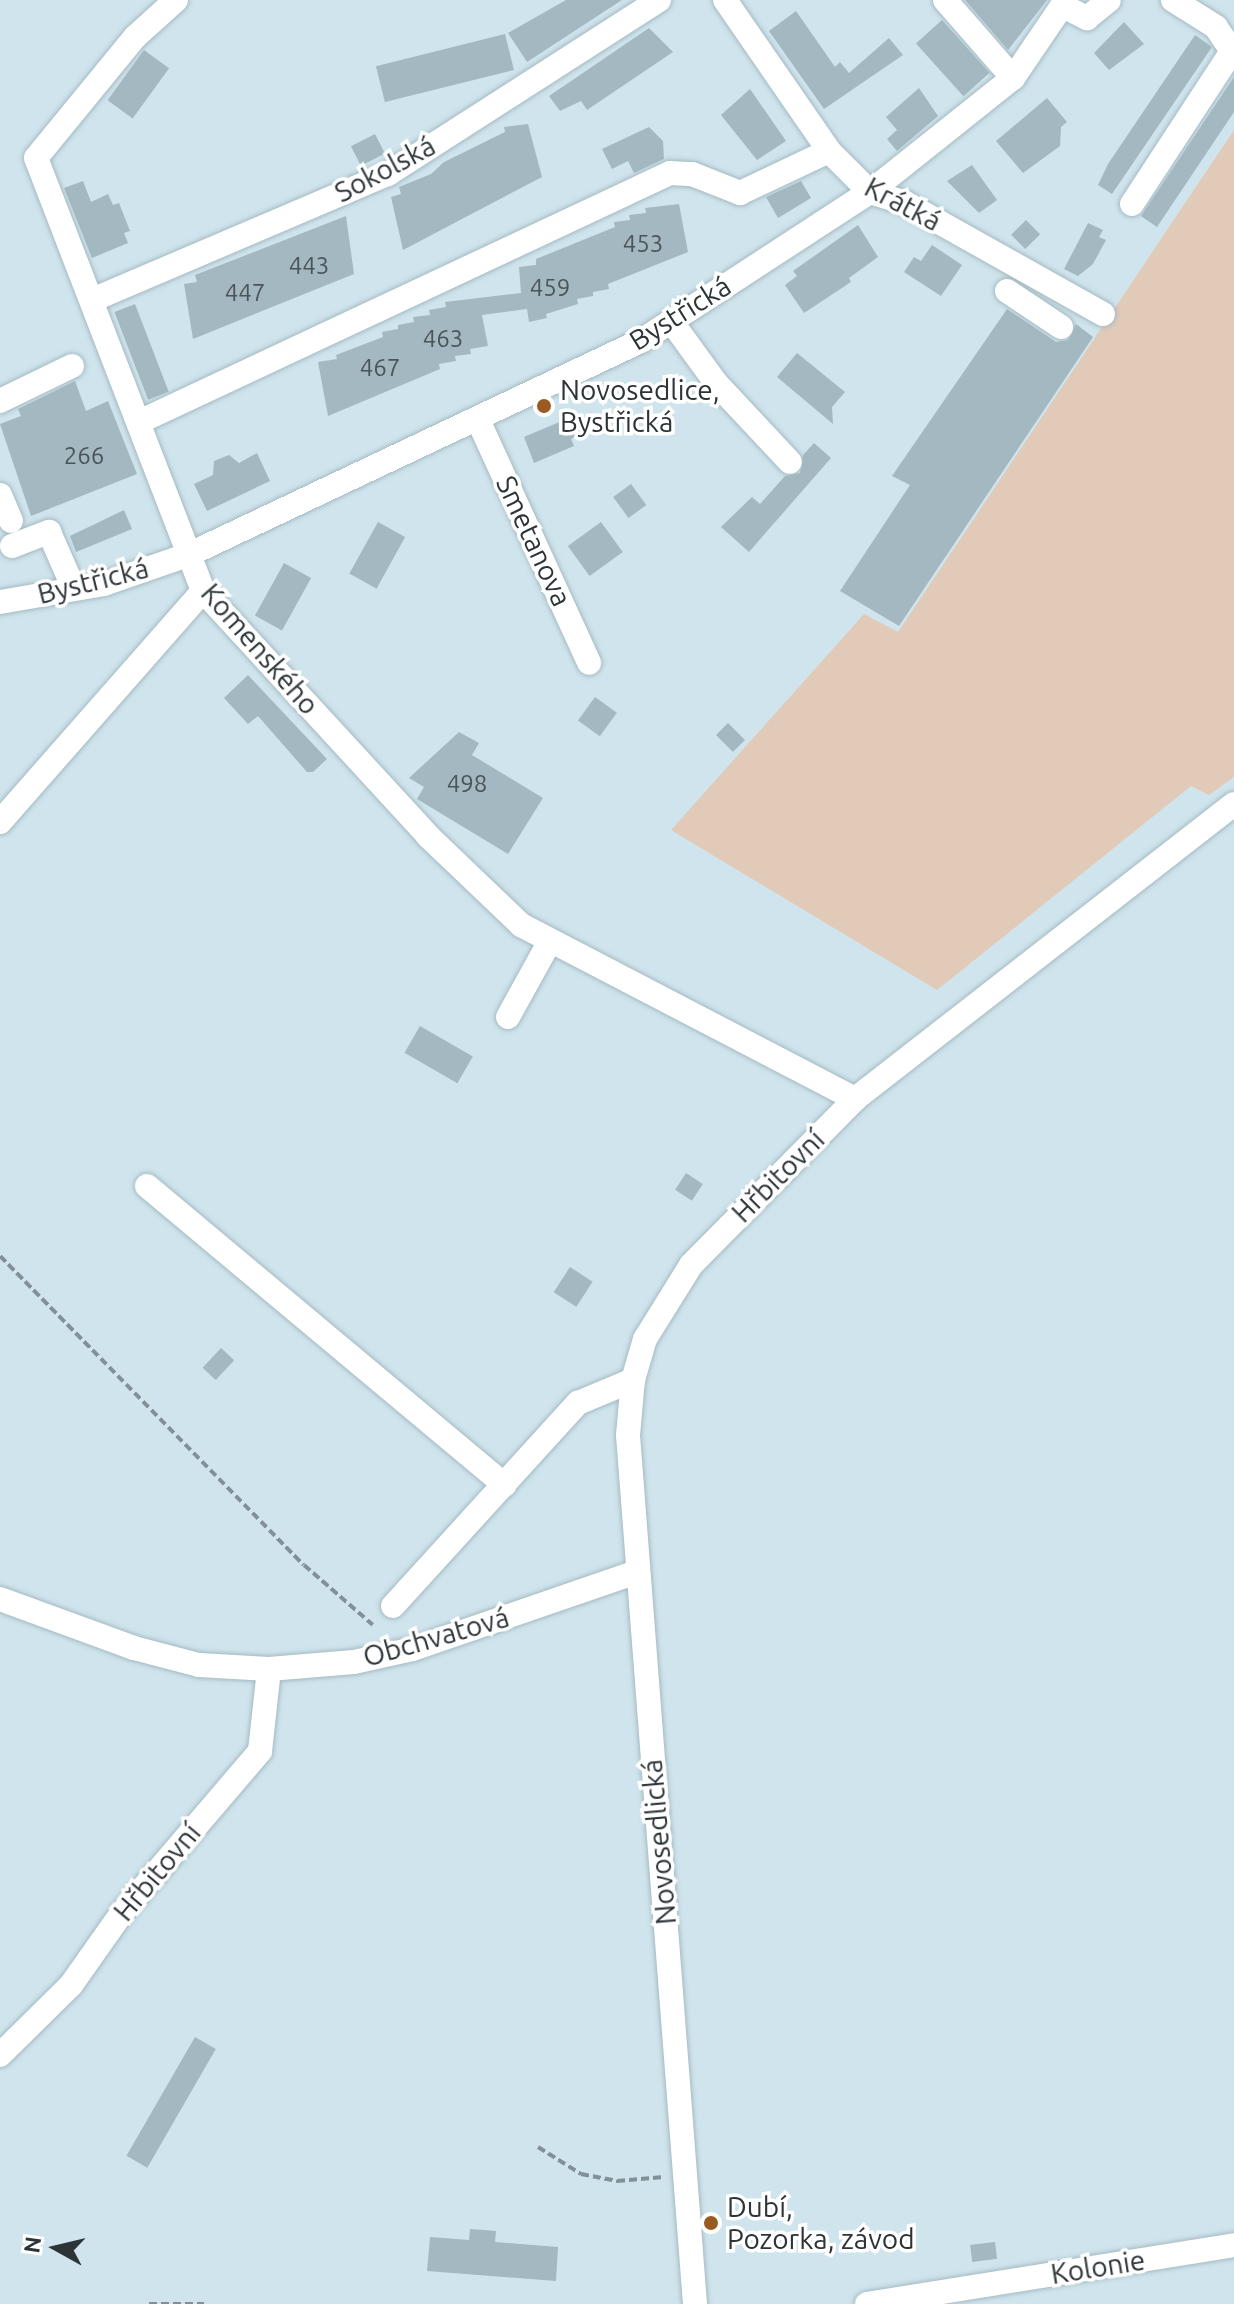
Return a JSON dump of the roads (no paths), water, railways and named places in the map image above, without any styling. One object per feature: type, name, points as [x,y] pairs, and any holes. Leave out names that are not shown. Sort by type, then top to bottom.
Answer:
[{"type":"street","name":"Komenského","points":[[176,0],[135,37],[36,158],[141,421],[203,591],[428,836],[521,925],[855,1099]]},
{"type":"street","name":"Sokolská","points":[[92,300],[388,174],[659,0]]},
{"type":"street","name":"Krátká","points":[[725,0],[829,151],[870,192],[905,203],[1103,314]]},
{"type":"street","points":[[945,0],[1013,78]]},
{"type":"street","points":[[1066,4],[1087,18],[1109,0]]},
{"type":"street","points":[[1132,204],[1232,51],[1216,27],[1173,0]]},
{"type":"street","name":"Bystřická","points":[[0,602],[74,589],[190,554],[478,420],[671,321],[870,192],[1013,78],[1066,4]]},
{"type":"street","points":[[141,421],[670,173],[692,174],[740,193],[829,151]]},
{"type":"street","points":[[1007,291],[1061,327]]},
{"type":"street","points":[[671,321],[716,383],[790,462]]},
{"type":"street","points":[[0,401],[72,366]]},
{"type":"street","name":"Smetanova","points":[[478,420],[589,663]]},
{"type":"street","points":[[0,495],[11,521]]},
{"type":"street","points":[[12,546],[49,532],[74,589]]},
{"type":"street","points":[[0,822],[203,591]]},
{"type":"street","name":"Hřbitovní","points":[[633,1380],[645,1339],[691,1265],[855,1099],[1234,804]]},
{"type":"street","points":[[508,1017],[550,941]]},
{"type":"street","points":[[147,1186],[504,1485]]},
{"type":"street","points":[[393,1606],[578,1403],[633,1380]]},
{"type":"street","name":"Novosedlická","points":[[633,1380],[628,1435],[637,1572],[695,2304]]},
{"type":"street","name":"Obchvatová","points":[[0,1599],[134,1648],[199,1665],[269,1669],[354,1662],[413,1649],[637,1572]]},
{"type":"street","name":"Hřbitovní","points":[[0,2055],[71,1985],[121,1914],[260,1751],[269,1669]]},
{"type":"street","name":"Kolonie","points":[[867,2304],[1234,2245]]},
{"type":"place","name":"Novosedlice, Bystřická","points":[[544,406]]},
{"type":"place","name":"Dubí, Pozorka, závod","points":[[711,2223]]}]
